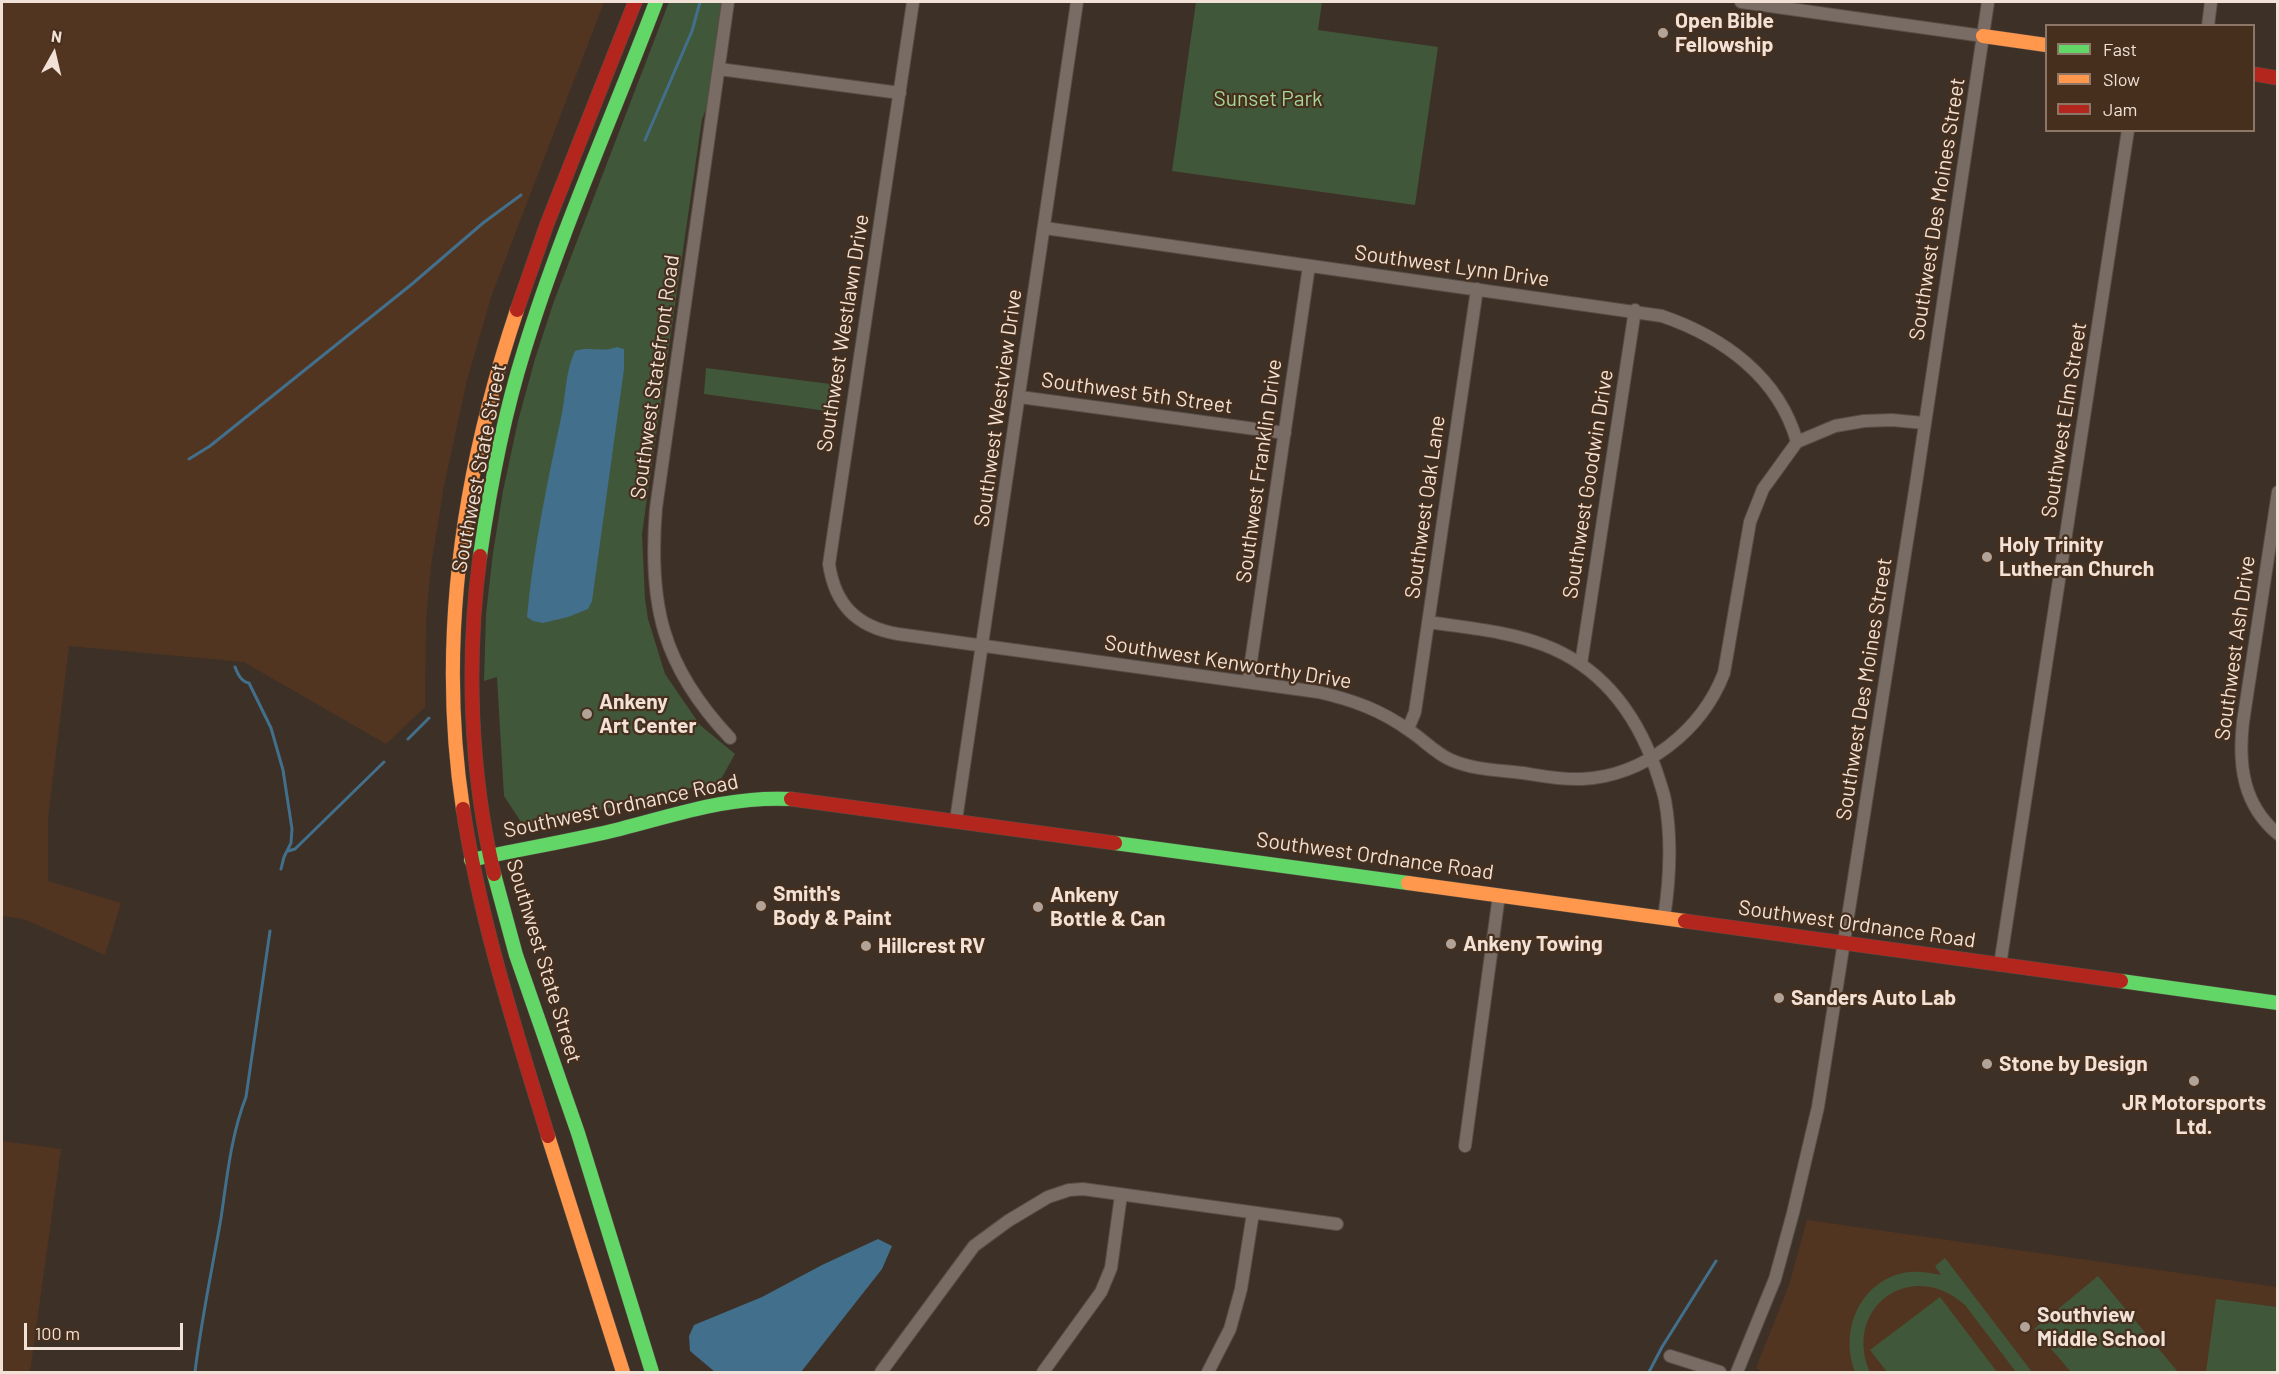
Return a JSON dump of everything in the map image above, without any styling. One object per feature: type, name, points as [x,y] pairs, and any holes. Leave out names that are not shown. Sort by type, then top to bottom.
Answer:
[{"type":"main road","name":"Southwest State Street","points":[[623,1372],[529,1069],[494,950],[471,860],[455,749],[453,664],[461,544],[477,454],[507,341],[564,180],[635,2]]},
{"type":"main road","name":"Southwest State Street","points":[[652,1372],[566,1096],[530,999],[506,924],[489,856],[474,757],[471,690],[476,596],[485,522],[511,399],[540,301],[656,2]]},
{"type":"main road","points":[[1983,36],[2045,45]]},
{"type":"main road","points":[[2255,74],[2277,78]]},
{"type":"main road","name":"Southwest Ordnance Road","points":[[471,860],[603,833],[700,806],[759,798],[819,800],[2277,1003]]},
{"type":"street","name":"Southwest Statefront Road","points":[[728,2],[656,508],[653,555],[656,600],[669,649],[698,701],[730,738]]},
{"type":"street","name":"Southwest Westlawn Drive","points":[[898,634],[883,632],[869,626],[850,612],[837,594],[831,579],[829,564],[913,2]]},
{"type":"street","name":"Southwest Westview Drive","points":[[956,820],[1077,2]]},
{"type":"street","points":[[1741,2],[1983,36]]},
{"type":"street","name":"Southwest Des Moines Street","points":[[1737,1372],[1774,1279],[1793,1212],[1818,1107],[1845,944],[1988,2]]},
{"type":"street","points":[[2208,24],[2211,2]]},
{"type":"street","points":[[719,69],[900,93]]},
{"type":"street","name":"Southwest Elm Street","points":[[2000,965],[2128,132]]},
{"type":"street","name":"Southwest Lynn Drive","points":[[1045,228],[1635,310],[1662,316],[1684,324],[1727,346],[1753,369],[1768,387],[1793,426],[1797,442]]},
{"type":"street","name":"Southwest Franklin Drive","points":[[1248,682],[1309,266]]},
{"type":"street","name":"Southwest Oak Lane","points":[[1408,729],[1415,712],[1477,289]]},
{"type":"street","name":"Southwest Goodwin Drive","points":[[1581,664],[1635,310]]},
{"type":"street","name":"Southwest 5th Street","points":[[1020,397],[1285,433]]},
{"type":"street","points":[[1797,442],[1835,426],[1864,421],[1892,420],[1924,423]]},
{"type":"street","name":"Southwest Kenworthy Drive","points":[[898,634],[1318,692],[1371,707],[1408,729],[1429,747],[1474,767],[1549,777],[1582,779],[1606,776],[1632,768],[1683,735],[1703,713],[1718,687],[1730,643],[1750,522],[1763,489],[1797,442]]},
{"type":"street","name":"Southwest Ash Drive","points":[[2277,492],[2240,745],[2243,777],[2248,792],[2261,818],[2277,834]]},
{"type":"street","points":[[1428,622],[1529,639],[1547,646],[1581,664],[1612,691],[1625,706],[1636,723],[1651,757],[1665,798],[1668,822],[1669,882],[1664,918]]},
{"type":"street","points":[[1465,1146],[1499,895]]},
{"type":"street","points":[[880,1372],[974,1246],[1008,1221],[1048,1197],[1069,1190],[1083,1189],[1337,1224]]},
{"type":"street","points":[[1043,1372],[1101,1292],[1111,1268],[1121,1195]]},
{"type":"street","points":[[1208,1372],[1230,1329],[1241,1289],[1252,1213]]},
{"type":"street","points":[[1670,1356],[1720,1372]]},
{"type":"shaded area","points":[[2,2],[604,2],[492,294],[467,380],[444,486],[431,565],[426,621],[425,707],[386,744],[244,662],[69,646],[48,818],[48,881],[121,903],[105,955],[24,919],[2,916]]},
{"type":"shaded area","points":[[2,1141],[61,1149],[30,1372],[2,1372]]},
{"type":"shaded area","name":"Southview Middle School","points":[[1807,1220],[2277,1287],[2277,1372],[1763,1372],[1756,1368],[1789,1285]]},
{"type":"green space","points":[[669,2],[722,2],[708,105],[702,119],[642,534],[645,599],[648,619],[665,674],[700,725],[735,754],[720,781],[525,828],[504,796],[497,677],[484,681],[486,614],[503,491],[518,421],[554,301]]},
{"type":"green space","name":"Sunset Park","points":[[1196,2],[1322,2],[1318,30],[1438,47],[1415,205],[1172,171]]},
{"type":"green space","points":[[706,368],[838,385],[834,412],[704,394]]},
{"type":"green space","points":[[1945,1258],[2032,1372],[2016,1372],[1965,1305],[1945,1291],[1924,1286],[1904,1288],[1887,1296],[1874,1310],[1866,1327],[1864,1348],[1870,1372],[1855,1372],[1850,1340],[1852,1324],[1866,1296],[1878,1285],[1892,1277],[1909,1272],[1941,1275],[1935,1266]]},
{"type":"green space","points":[[2098,1276],[2178,1372],[2071,1372],[2034,1329]]},
{"type":"green space","points":[[1940,1297],[1997,1372],[1887,1372],[1870,1350]]},
{"type":"green space","points":[[2216,1299],[2277,1307],[2277,1372],[2206,1372]]},
{"type":"water","points":[[617,347],[624,349],[624,369],[592,601],[588,609],[568,617],[543,623],[533,621],[527,617],[533,567],[572,359],[575,351]]},
{"type":"water","points":[[878,1239],[892,1246],[882,1269],[801,1372],[715,1372],[690,1351],[689,1336],[694,1325],[762,1297]]},
{"type":"waterway","points":[[645,140],[692,31],[700,2]]},
{"type":"waterway","points":[[189,459],[210,446],[412,284],[483,223],[521,195]]},
{"type":"waterway","points":[[235,667],[242,679],[249,683],[271,728],[283,770],[292,829],[291,843],[281,869]]},
{"type":"waterway","points":[[408,739],[429,718]]},
{"type":"waterway","points":[[288,851],[295,849],[384,762]]},
{"type":"waterway","points":[[195,1372],[230,1157],[246,1097],[270,931]]},
{"type":"waterway","points":[[1649,1372],[1716,1261]]},
{"type":"traffic: fast","points":[[480,556],[498,453],[524,351],[570,219],[656,2]]},
{"type":"traffic: fast","points":[[471,860],[602,833],[725,803],[791,799]]},
{"type":"traffic: fast","points":[[1115,843],[1408,883]]},
{"type":"traffic: fast","points":[[494,874],[516,955],[578,1133],[652,1372]]},
{"type":"traffic: fast","points":[[2121,981],[2278,1003]]},
{"type":"traffic: slow","points":[[1983,36],[2045,45]]},
{"type":"traffic: slow","points":[[463,809],[456,746],[453,682],[454,619],[460,556],[469,494],[482,432],[517,310]]},
{"type":"traffic: slow","points":[[1408,883],[1685,921]]},
{"type":"traffic: slow","points":[[548,1136],[623,1372]]},
{"type":"traffic: jam","points":[[517,310],[547,224],[635,2]]},
{"type":"traffic: jam","points":[[2255,74],[2278,78]]},
{"type":"traffic: jam","points":[[480,556],[473,635],[473,716],[480,796],[494,874]]},
{"type":"traffic: jam","points":[[791,799],[1115,843]]},
{"type":"traffic: jam","points":[[463,809],[489,933],[548,1136]]},
{"type":"traffic: jam","points":[[1685,921],[2121,981]]},
{"type":"place","name":"Open Bible Fellowship","points":[[1663,33]]},
{"type":"place","name":"Holy Trinity Lutheran Church","points":[[1987,557]]},
{"type":"place","name":"Ankeny Art Center","points":[[587,714]]},
{"type":"place","name":"Smith's Body & Paint","points":[[761,906]]},
{"type":"place","name":"Ankeny Bottle & Can","points":[[1038,907]]},
{"type":"place","name":"Ankeny Towing","points":[[1451,944]]},
{"type":"place","name":"Hillcrest RV","points":[[866,946]]},
{"type":"place","name":"Sanders Auto Lab","points":[[1779,998]]},
{"type":"place","name":"Stone by Design","points":[[1987,1064]]},
{"type":"place","name":"JR Motorsports Ltd.","points":[[2194,1081]]},
{"type":"place","name":"Southview Middle School","points":[[2025,1327]]}]
